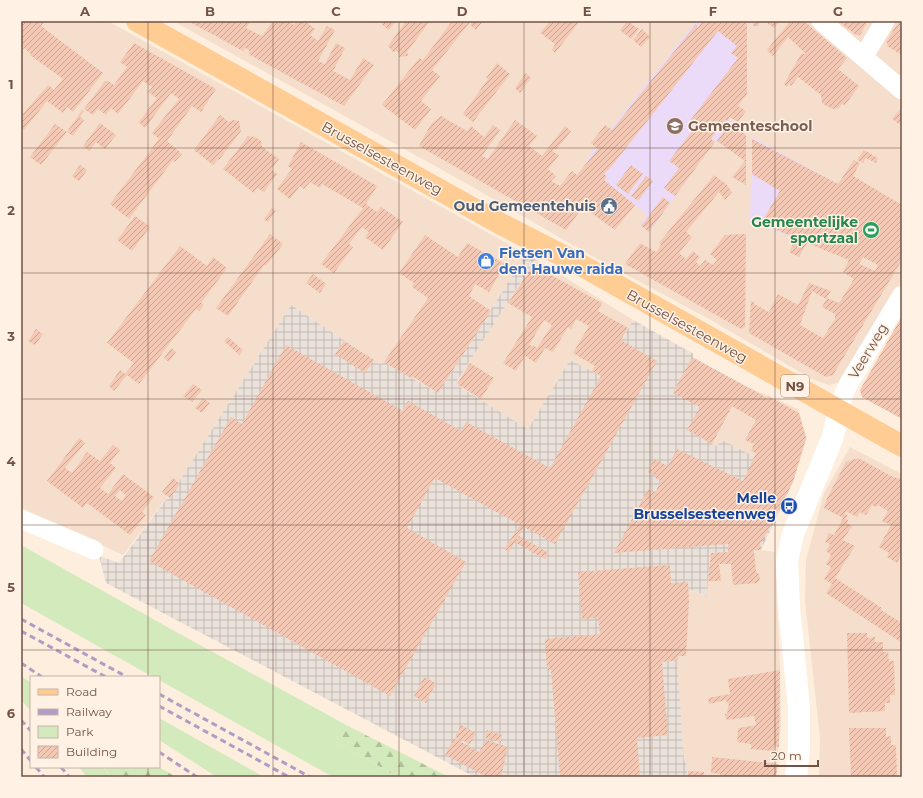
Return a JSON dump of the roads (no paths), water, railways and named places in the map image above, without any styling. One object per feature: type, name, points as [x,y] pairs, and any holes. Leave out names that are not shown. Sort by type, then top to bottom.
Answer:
[{"type":"main road","name":"Brusselsesteenweg","points":[[136,21],[485,215],[579,264],[902,446]]},
{"type":"main road","points":[[796,777],[799,748],[799,707],[789,607],[787,561],[792,534],[832,439],[840,410]]},
{"type":"street","points":[[821,21],[864,56],[902,90]]},
{"type":"street","points":[[864,56],[885,21]]},
{"type":"street","name":"Veerweg","points":[[840,410],[844,394],[849,383],[902,295]]},
{"type":"street","points":[[21,519],[94,550]]},
{"type":"railway","points":[[21,619],[125,676]]},
{"type":"railway","points":[[21,631],[104,676]]},
{"type":"railway","points":[[21,663],[40,676]]},
{"type":"railway","points":[[160,695],[310,777]]},
{"type":"railway","points":[[160,707],[289,777]]},
{"type":"railway","points":[[21,720],[30,730]]},
{"type":"railway","points":[[21,749],[30,760]]},
{"type":"railway","points":[[160,753],[197,777]]},
{"type":"railway","points":[[37,768],[44,777]]},
{"type":"railway","points":[[62,768],[69,777]]},
{"type":"place","name":"Gemeenteschool","points":[[675,126]]},
{"type":"place","name":"Oud Gemeentehuis","points":[[609,206]]},
{"type":"place","name":"Gemeentelijke sportzaal","points":[[871,230]]},
{"type":"place","name":"Fietsen Van den Hauwe raida","points":[[486,261]]},
{"type":"place","name":"Melle Brusselsesteenweg","points":[[789,506]]}]
